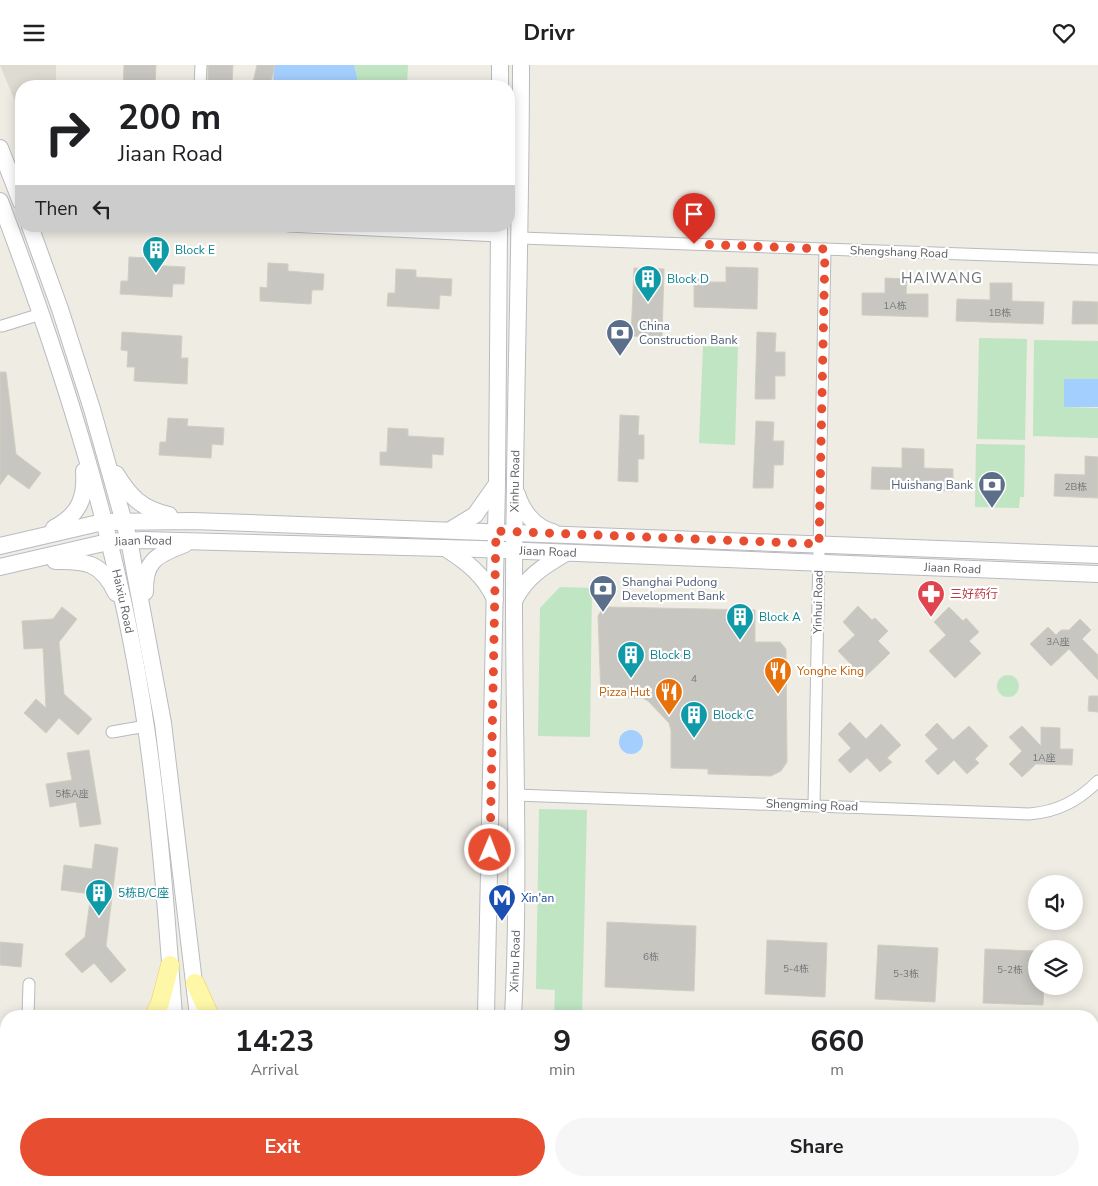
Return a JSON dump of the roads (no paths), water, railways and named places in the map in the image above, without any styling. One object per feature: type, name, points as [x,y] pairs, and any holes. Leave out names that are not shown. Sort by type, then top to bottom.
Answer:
[{"type":"main road","points":[[500,65],[500,80]]},
{"type":"main road","name":"Xinhu Road","points":[[514,1010],[516,795],[515,488],[521,238],[515,101],[520,65]]},
{"type":"main road","points":[[0,148],[15,187]]},
{"type":"main road","name":"Haixiu Road","points":[[1,208],[41,313],[82,443],[125,612],[146,726],[174,1010]]},
{"type":"main road","name":"Haixiu Road","points":[[32,232],[60,309],[106,457],[129,540],[146,621],[163,723],[197,1010]]},
{"type":"main road","name":"Xinhu Road","points":[[486,1010],[496,550],[499,232]]},
{"type":"main road","points":[[498,395],[502,403],[508,406],[513,404],[517,396]]},
{"type":"main road","points":[[36,537],[70,519],[81,505],[84,474],[82,443]]},
{"type":"main road","points":[[106,457],[136,501],[160,513],[193,521]]},
{"type":"main road","points":[[450,530],[475,515],[497,485]]},
{"type":"main road","points":[[515,488],[519,500],[531,519],[540,527],[560,534]]},
{"type":"main road","name":"Jiaan Road","points":[[0,546],[103,522],[124,520],[496,531],[1098,555]]},
{"type":"main road","points":[[369,527],[376,529],[380,537],[377,543],[370,546]]},
{"type":"main road","name":"Jiaan Road","points":[[5,565],[108,542],[129,540],[445,548],[1098,574]]},
{"type":"main road","points":[[146,621],[145,578],[148,566],[164,553],[193,541]]},
{"type":"main road","points":[[445,548],[476,571],[490,588],[495,600]]},
{"type":"main road","points":[[514,601],[525,581],[532,574],[567,553]]},
{"type":"main road","points":[[5,565],[69,561],[87,563],[107,577],[125,612]]},
{"type":"main road","points":[[157,1010],[170,965]]},
{"type":"main road","points":[[195,983],[207,1010]]},
{"type":"main road","points":[[480,1010],[487,984]]},
{"type":"street","points":[[200,80],[201,65]]},
{"type":"street","name":"Shengshang Road","points":[[521,238],[1098,259]]},
{"type":"street","name":"Yinhui Road","points":[[814,805],[825,249]]},
{"type":"street","points":[[2,326],[41,313]]},
{"type":"street","points":[[112,732],[146,726]]},
{"type":"street","name":"Shengming Road","points":[[516,795],[1039,813],[1071,802],[1098,781]]},
{"type":"street","points":[[28,1010],[29,984]]},
{"type":"water","points":[[274,65],[354,65],[358,80],[273,80]]},
{"type":"water","points":[[1064,379],[1098,379],[1098,407],[1064,407]]},
{"type":"water","points":[[631,730],[636,731],[642,737],[642,747],[636,753],[631,754],[626,753],[620,747],[619,742],[620,737],[626,731]]},
{"type":"place","name":"Block E","points":[[156,274]]},
{"type":"place","name":"Block D","points":[[648,303]]},
{"type":"place","name":"China Construction Bank","points":[[620,357]]},
{"type":"place","name":"Huishang Bank","points":[[992,509]]},
{"type":"place","name":"Shanghai Pudong Development Bank","points":[[603,613]]},
{"type":"place","name":"三好药行","points":[[931,618]]},
{"type":"place","name":"Block A","points":[[740,641]]},
{"type":"place","name":"Block B","points":[[631,679]]},
{"type":"place","name":"Yonghe King","points":[[778,695]]},
{"type":"place","name":"Pizza Hut","points":[[669,716]]},
{"type":"place","name":"Block C","points":[[694,739]]},
{"type":"place","name":"5栋B/C座","points":[[99,917]]},
{"type":"place","name":"Xin'an","points":[[502,922]]},
{"type":"district","name":"HAIWANG","points":[[942,278]]}]
